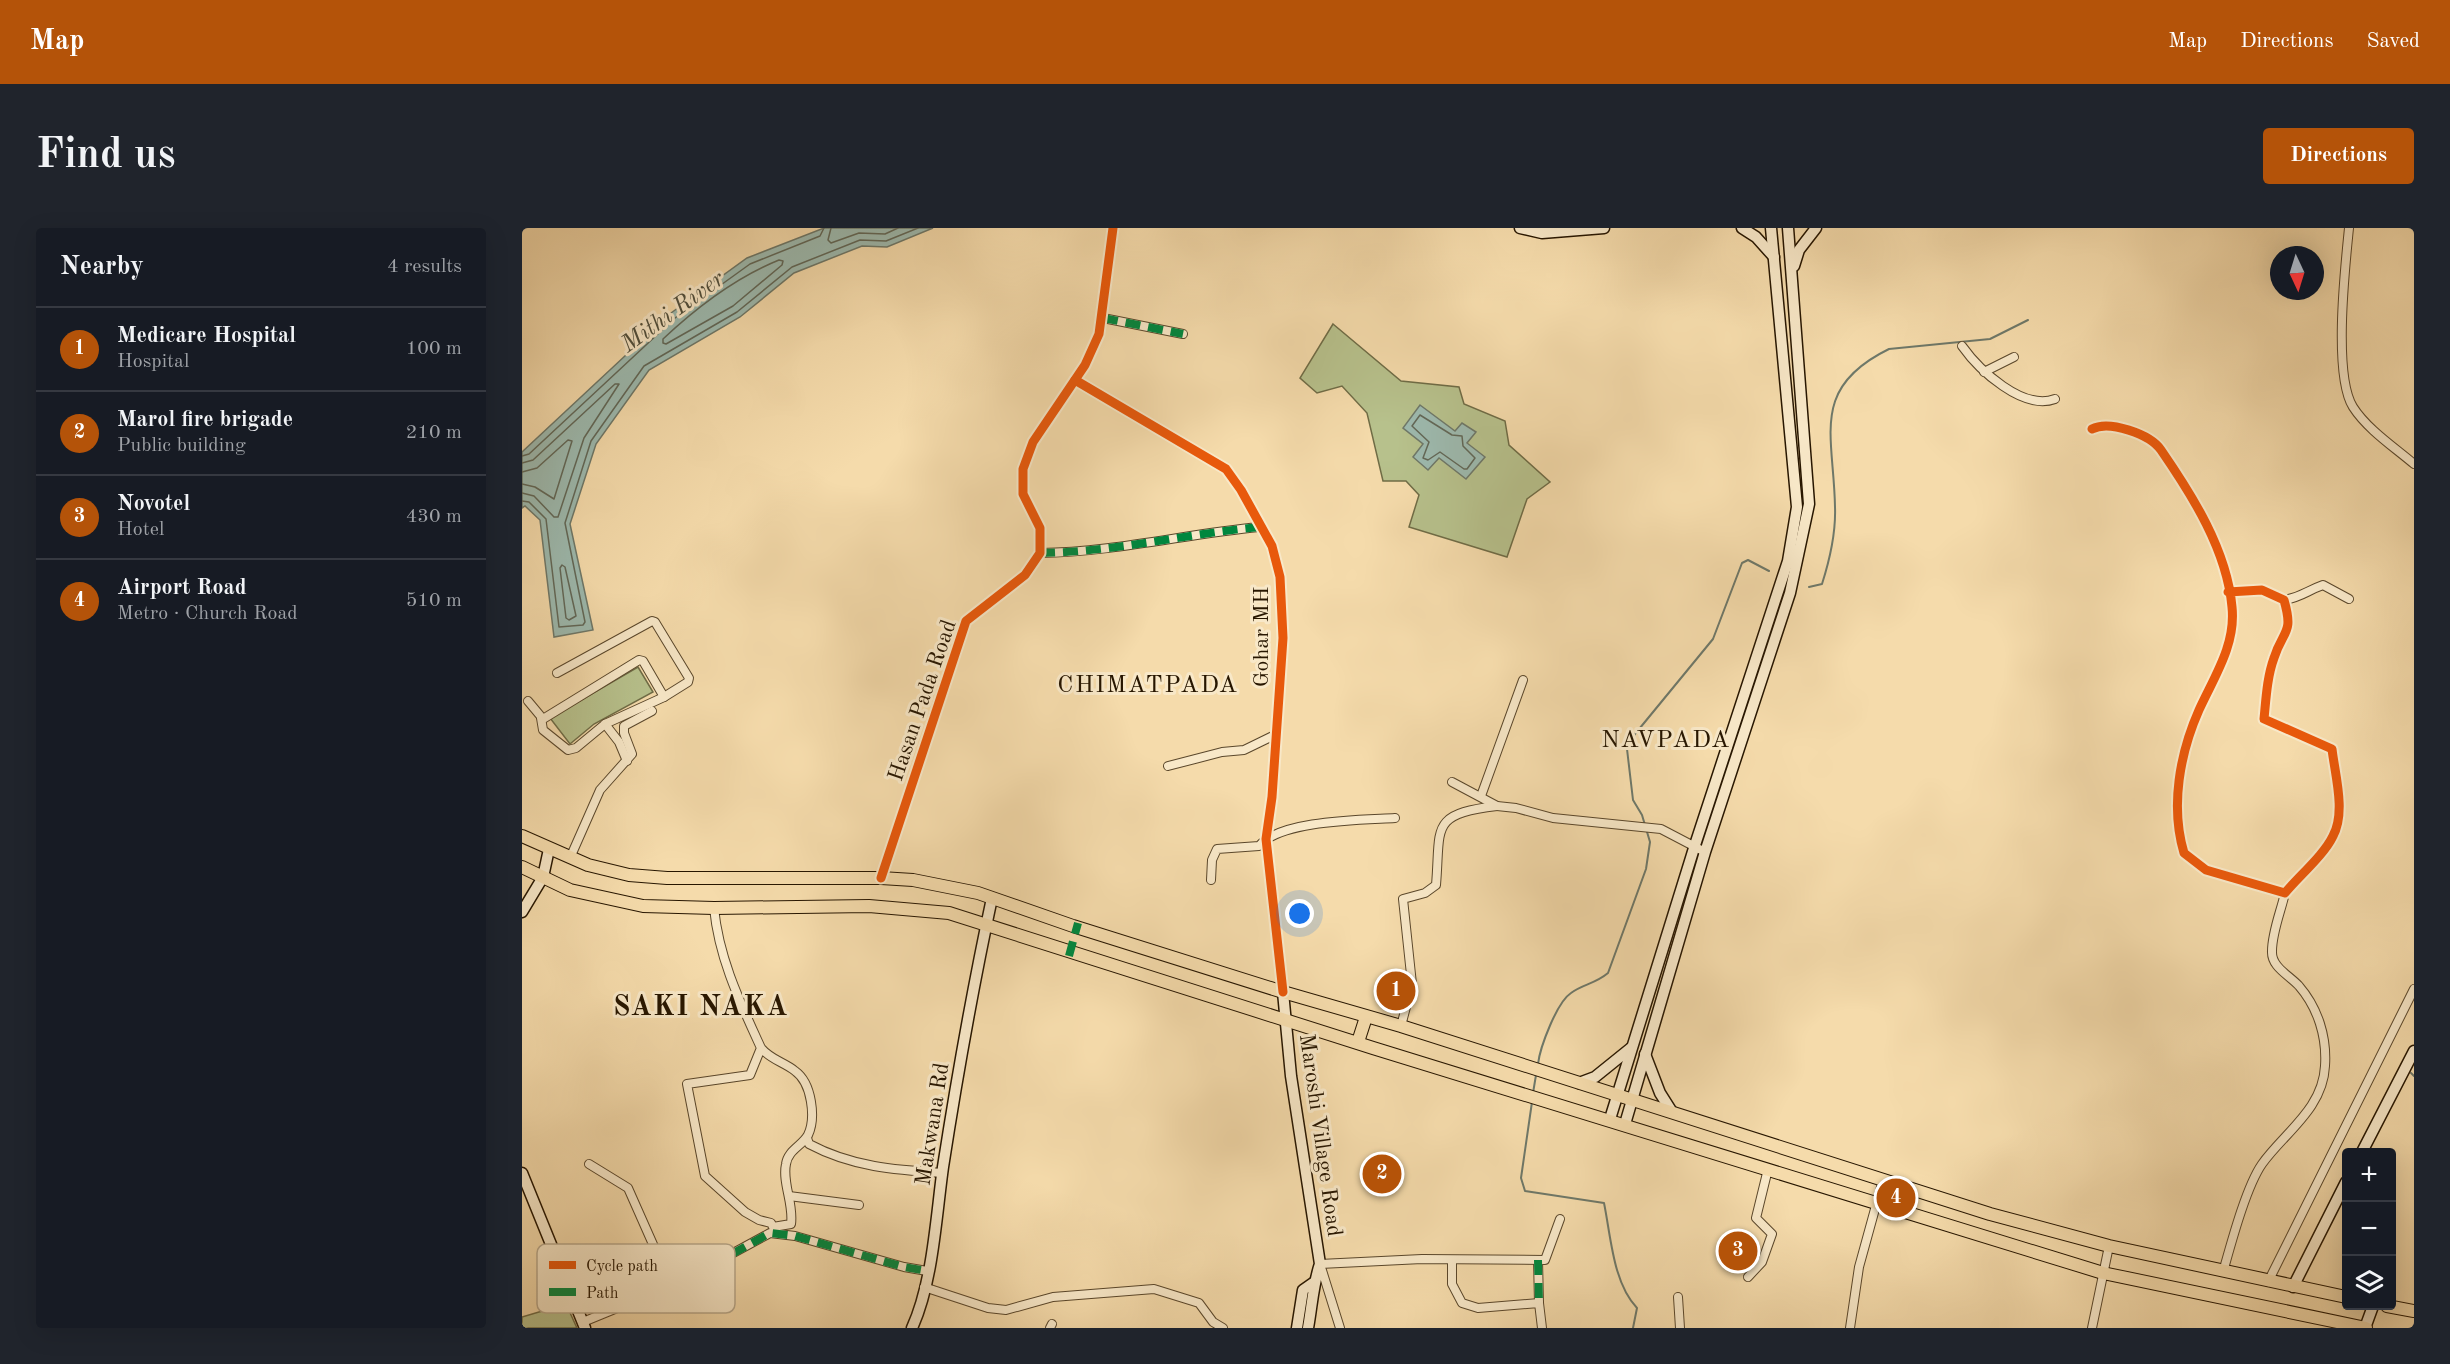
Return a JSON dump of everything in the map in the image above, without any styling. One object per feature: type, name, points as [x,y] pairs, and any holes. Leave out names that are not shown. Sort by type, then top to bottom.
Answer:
[{"type":"main road","points":[[1520,228],[1542,233],[1604,228]]},
{"type":"main road","points":[[1742,228],[1756,237],[1774,257]]},
{"type":"main road","points":[[1610,1119],[1695,845],[1781,588],[1797,507],[1792,479],[1771,228]]},
{"type":"main road","points":[[1625,1124],[1705,852],[1790,593],[1809,504],[1788,228]]},
{"type":"main road","points":[[1790,247],[1797,228]]},
{"type":"main road","points":[[1792,280],[1799,250],[1816,228]]},
{"type":"main road","points":[[522,836],[588,865],[629,875],[667,878],[881,878],[952,886],[1990,1214],[2109,1246],[2342,1296]]},
{"type":"main road","points":[[522,912],[543,877],[549,849]]},
{"type":"main road","points":[[522,867],[570,890],[643,906],[909,908],[949,913],[2103,1273],[2365,1328],[2371,1310]]},
{"type":"main road","name":"Makwana Rd","points":[[912,1328],[918,1313],[927,1271],[942,1173],[992,898]]},
{"type":"main road","name":"Maroshi Village Road","points":[[1283,992],[1291,1076],[1320,1264],[1313,1283],[1304,1290],[1297,1328]]},
{"type":"main road","points":[[1358,1042],[1366,1017]]},
{"type":"main road","points":[[1579,1083],[1595,1077],[1631,1048]]},
{"type":"main road","points":[[2364,1148],[2414,1051]]},
{"type":"main road","points":[[1646,1054],[1660,1093],[1672,1112]]},
{"type":"main road","points":[[522,1173],[551,1244]]},
{"type":"main road","points":[[2293,1287],[2342,1190]]},
{"type":"main road","name":"Maroshi Village Road","points":[[1308,1328],[1315,1292],[1313,1283]]},
{"type":"main road","points":[[2396,1307],[2414,1311]]},
{"type":"street","points":[[1113,228],[1103,318],[1099,334],[1075,380],[1033,442],[1023,469],[1023,494],[1040,528],[1040,553],[1117,548],[1178,536],[1259,527]]},
{"type":"street","points":[[2349,228],[2341,350],[2345,385],[2353,407],[2381,436],[2414,464]]},
{"type":"street","points":[[1103,318],[1183,334]]},
{"type":"street","points":[[1962,346],[1984,372],[2025,397],[2038,402],[2055,399]]},
{"type":"street","points":[[1984,372],[2014,357]]},
{"type":"street","name":"Gohar MH","points":[[1075,380],[1226,469],[1241,490],[1259,527],[1272,546],[1282,604],[1284,638],[1266,838],[1283,992]]},
{"type":"street","points":[[2091,429],[2098,426],[2136,432],[2155,441],[2199,507],[2223,569],[2232,607],[2227,647],[2222,664],[2193,724],[2178,780],[2184,853],[2206,870],[2285,893]]},
{"type":"street","name":"Hasan Pada Road","points":[[881,878],[966,621],[1025,575],[1040,553]]},
{"type":"street","points":[[2228,592],[2262,590],[2284,600],[2301,598],[2309,590],[2323,585],[2349,599]]},
{"type":"street","points":[[2223,1272],[2235,1231],[2261,1165],[2306,1115],[2317,1094],[2325,1069],[2325,1046],[2321,1023],[2299,986],[2275,963],[2271,951],[2285,893],[2333,837],[2338,820],[2338,797],[2332,749],[2264,719],[2274,657],[2288,632],[2289,619],[2284,600]]},
{"type":"street","points":[[528,701],[541,718],[543,730],[568,750],[576,748],[605,724],[664,697],[688,682],[689,678],[655,622],[652,621],[557,673]]},
{"type":"street","points":[[541,718],[639,660],[643,661],[664,697]]},
{"type":"street","points":[[1481,796],[1523,680]]},
{"type":"street","points":[[570,858],[600,790],[632,754],[624,733],[624,726],[652,711]]},
{"type":"street","points":[[605,724],[619,742],[627,761]]},
{"type":"street","points":[[1168,766],[1222,752],[1244,750],[1277,734]]},
{"type":"street","points":[[1452,782],[1497,806],[1554,818],[1661,829],[1705,852]]},
{"type":"street","points":[[1401,1026],[1412,984],[1403,899],[1425,893],[1436,885],[1439,831],[1444,821],[1465,811],[1497,806]]},
{"type":"street","points":[[1211,880],[1212,860],[1217,849],[1259,846],[1266,838],[1298,828],[1330,823],[1395,819]]},
{"type":"street","points":[[714,908],[717,937],[732,983],[761,1048],[768,1057],[796,1071],[802,1078],[813,1120],[807,1138],[792,1151],[785,1165],[791,1224],[773,1227],[771,1223],[759,1221],[745,1212],[705,1176],[687,1084],[750,1075],[761,1048]]},
{"type":"street","points":[[2268,1282],[2414,989]]},
{"type":"street","points":[[807,1138],[809,1144],[831,1156],[860,1166],[942,1173]]},
{"type":"street","points":[[589,1164],[628,1188],[653,1244]]},
{"type":"street","points":[[1748,1277],[1762,1262],[1772,1234],[1756,1218],[1768,1169]]},
{"type":"street","points":[[1850,1328],[1859,1268],[1883,1180]]},
{"type":"street","points":[[789,1196],[859,1205]]},
{"type":"street","points":[[1340,1328],[1320,1264],[1545,1260],[1560,1219]]},
{"type":"street","points":[[735,1251],[770,1233],[795,1236],[903,1267],[927,1271]]},
{"type":"street","points":[[2092,1328],[2109,1246]]},
{"type":"street","points":[[1452,1260],[1454,1291],[1458,1299],[1467,1306],[1478,1308],[1539,1303]]},
{"type":"street","points":[[1538,1260],[1542,1328]]},
{"type":"street","points":[[924,1287],[988,1308],[1006,1310],[1053,1297],[1154,1289],[1199,1303],[1213,1322],[1223,1328]]},
{"type":"street","points":[[1678,1297],[1680,1328]]},
{"type":"street","points":[[584,1325],[610,1313]]},
{"type":"green space","points":[[1333,324],[1401,381],[1459,387],[1464,404],[1505,421],[1509,445],[1550,482],[1527,499],[1507,557],[1409,527],[1419,495],[1406,481],[1383,481],[1367,413],[1342,386],[1317,393],[1300,378]]},
{"type":"green space","points":[[638,667],[653,692],[594,724],[570,744],[550,718]]},
{"type":"green space","points":[[537,1313],[570,1313],[577,1328],[522,1328],[522,1317]]},
{"type":"water","points":[[824,228],[933,228],[887,247],[862,246],[794,273],[740,317],[649,370],[596,444],[570,524],[593,630],[554,637],[540,520],[525,506],[522,508],[522,452],[671,313],[747,258]]},
{"type":"water","points":[[1420,405],[1455,431],[1462,423],[1476,432],[1467,443],[1485,457],[1466,479],[1439,458],[1428,470],[1413,457],[1423,444],[1403,428]]},
{"type":"waterway","points":[[1809,587],[1822,584],[1832,546],[1835,526],[1832,416],[1836,397],[1847,380],[1864,364],[1889,349],[1990,339],[2028,320]]},
{"type":"waterway","points":[[1538,1064],[1542,1047],[1560,1005],[1571,993],[1608,973],[1646,869],[1650,842],[1642,815],[1633,800],[1627,749],[1635,734],[1713,639],[1742,563],[1748,560],[1769,571]]},
{"type":"waterway","points":[[2411,1073],[2414,1076]]},
{"type":"waterway","points":[[1533,1093],[1536,1075]]},
{"type":"waterway","points":[[1532,1102],[1521,1178],[1525,1191],[1604,1203],[1618,1273],[1629,1298],[1637,1308],[1633,1328]]},
{"type":"marked path","points":[[1103,318],[1183,334]]},
{"type":"marked path","points":[[1040,553],[1095,550],[1259,527]]},
{"type":"marked path","points":[[1069,956],[1078,923]]},
{"type":"marked path","points":[[735,1252],[770,1233],[795,1236],[904,1267],[927,1271]]},
{"type":"marked path","points":[[1538,1260],[1539,1303]]},
{"type":"cycle path","points":[[881,878],[966,621],[1025,575],[1040,553],[1040,528],[1023,494],[1023,469],[1033,442],[1085,365],[1099,334],[1113,228]]},
{"type":"cycle path","points":[[1075,380],[1226,469],[1241,490],[1272,546],[1280,577],[1283,638],[1272,797],[1266,839],[1283,992]]},
{"type":"cycle path","points":[[2092,429],[2118,427],[2139,434],[2156,444],[2196,504],[2216,544],[2229,586],[2232,607],[2231,634],[2223,660],[2192,727],[2182,762],[2178,817],[2184,853],[2206,870],[2285,893],[2324,851],[2337,826],[2339,805],[2332,749],[2264,719],[2272,665],[2288,626],[2284,600],[2262,590],[2228,592]]},
{"type":"place","name":"Medicare Hospital","points":[[1396,991]]},
{"type":"place","name":"Marol fire brigade","points":[[1382,1174]]},
{"type":"place","name":"Airport Road","points":[[1896,1198]]},
{"type":"place","name":"Novotel","points":[[1738,1251]]},
{"type":"district","name":"CHIMATPADA","points":[[1148,684]]},
{"type":"district","name":"NAVPADA","points":[[1666,739]]},
{"type":"district","name":"SAKI NAKA","points":[[701,1005]]},
{"type":"water label","name":"Mithi River","points":[[672,311]]}]
